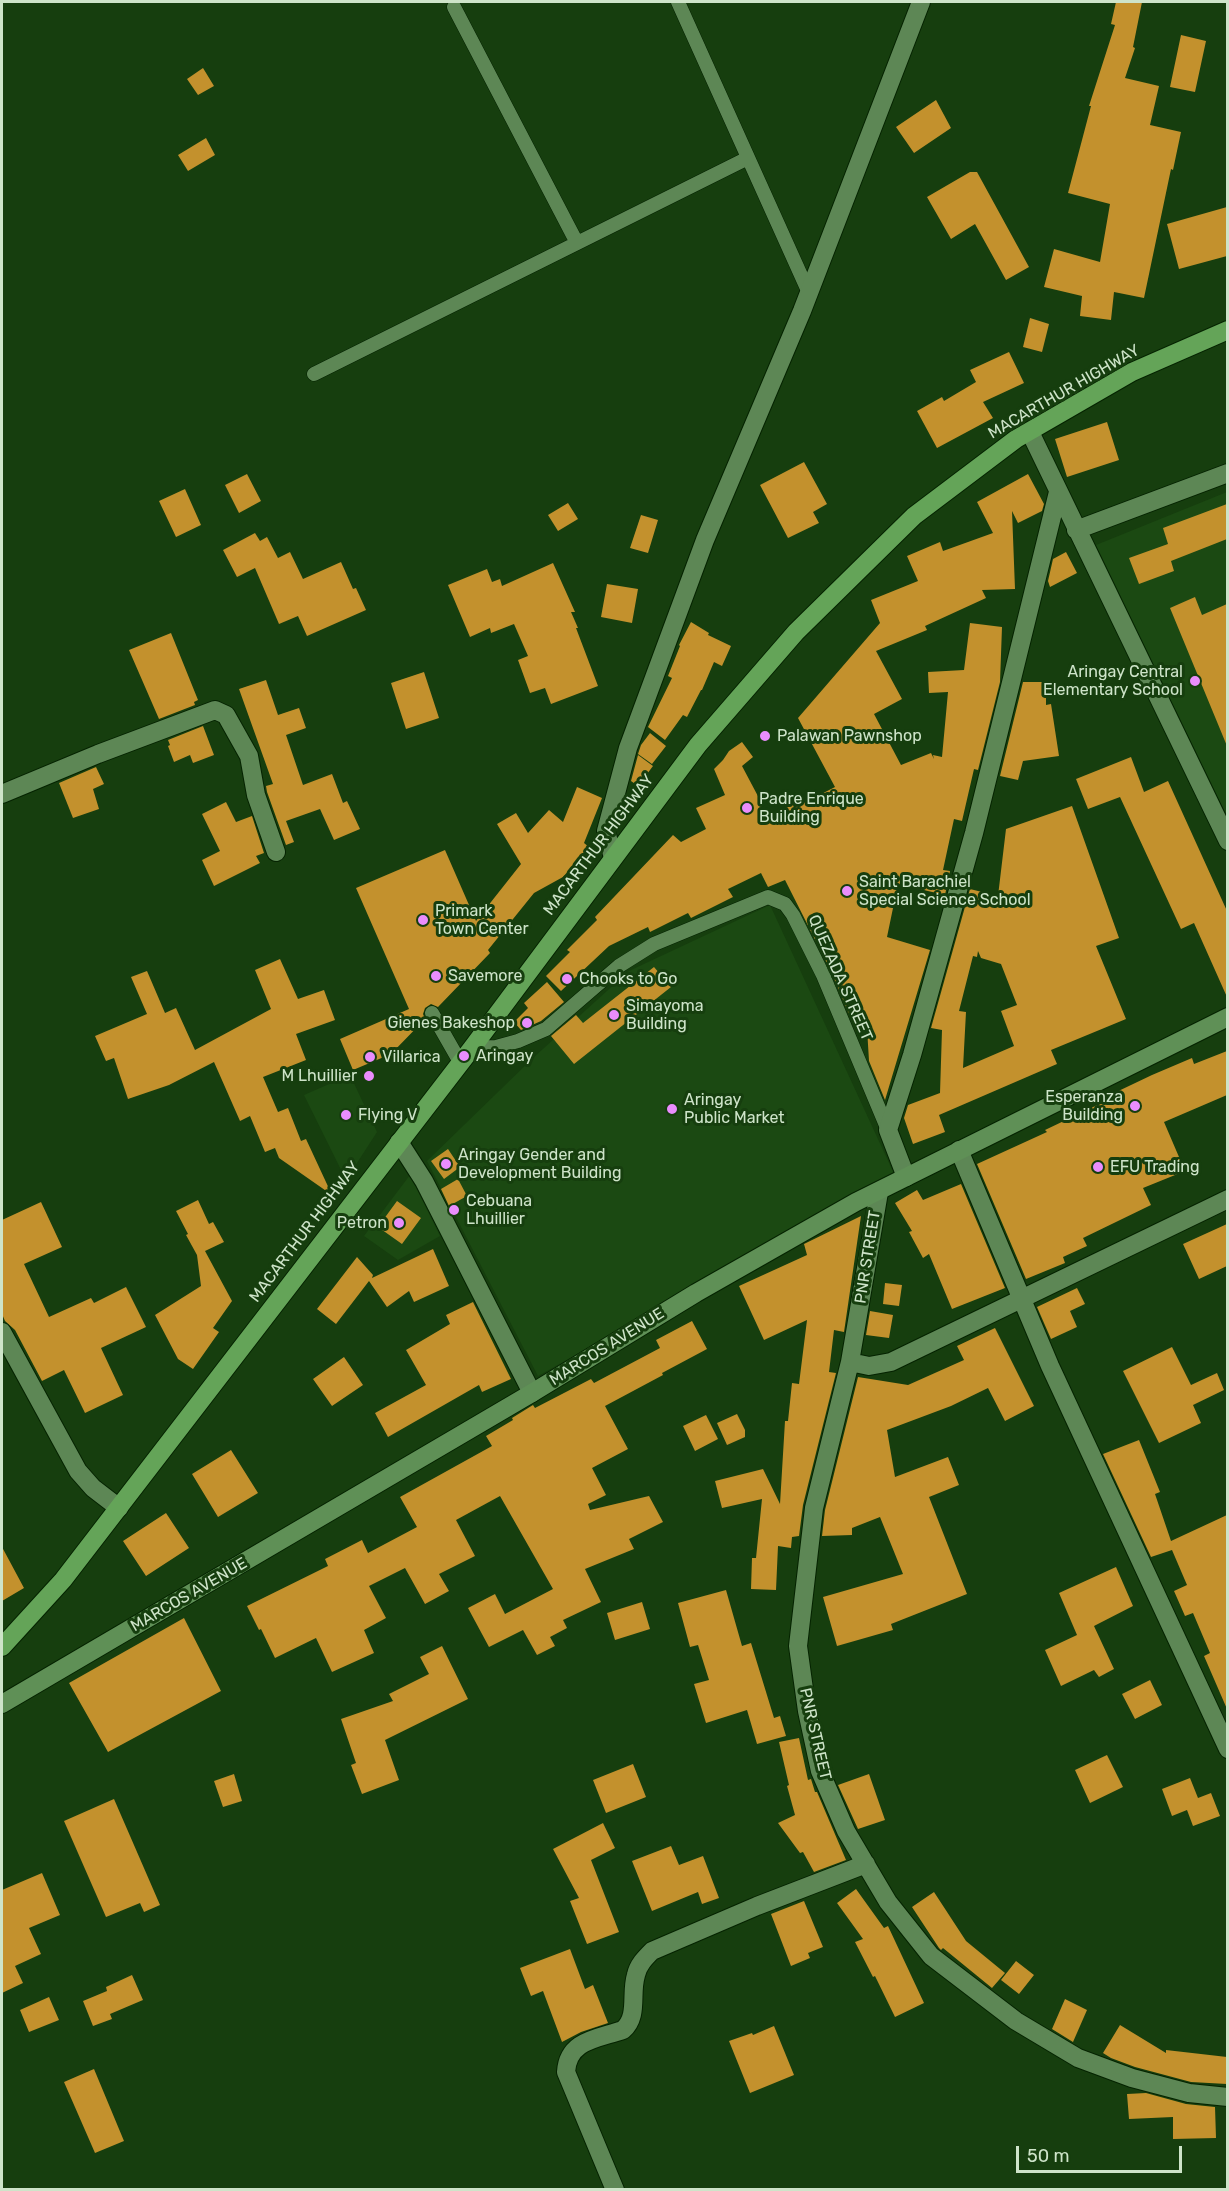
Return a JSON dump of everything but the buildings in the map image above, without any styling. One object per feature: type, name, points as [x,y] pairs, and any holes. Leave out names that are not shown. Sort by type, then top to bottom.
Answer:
[{"type":"highway","name":"MACARTHUR HIGHWAY","points":[[2,1647],[63,1580],[119,1508],[466,1055],[698,745],[796,632],[914,516],[1016,439],[1132,372],[1227,330]]},
{"type":"street","points":[[613,858],[606,831],[628,748],[705,540],[809,293],[921,2]]},
{"type":"street","points":[[1030,432],[1227,841]]},
{"type":"street","points":[[1076,530],[1227,473]]},
{"type":"street","points":[[906,1177],[888,1130],[912,1055],[974,833],[1058,492]]},
{"type":"street","points":[[2,794],[98,753],[215,710],[226,715],[249,756],[256,795],[276,852]]},
{"type":"street","name":"MARCOS AVENUE","points":[[2,1704],[532,1394],[696,1293],[856,1202],[1227,1017]]},
{"type":"street","points":[[399,1142],[424,1181],[532,1394]]},
{"type":"street","points":[[959,1150],[1054,1376],[1227,1749]]},
{"type":"street","name":"PNR STREET","points":[[879,1192],[850,1362],[814,1508],[798,1646],[807,1711],[819,1771],[846,1831],[888,1902],[932,1956],[1016,2021],[1078,2058],[1132,2078],[1189,2093],[1227,2097]]},
{"type":"street","points":[[850,1362],[869,1366],[891,1362],[1227,1199]]},
{"type":"street","points":[[2,1332],[78,1471],[100,1494],[119,1508]]},
{"type":"street","points":[[615,2190],[566,2072],[567,2059],[573,2050],[580,2044],[623,2030],[629,2025],[633,2017],[636,1974],[643,1960],[652,1951],[757,1906],[866,1864]]},
{"type":"lane","points":[[678,2],[809,293]]},
{"type":"lane","points":[[454,7],[577,243]]},
{"type":"lane","points":[[314,374],[748,158]]},
{"type":"lane","name":"QUEZADA STREET","points":[[466,1055],[518,1041],[546,1029],[619,966],[654,944],[768,897],[785,904],[793,915],[823,975],[888,1130]]},
{"type":"lane","points":[[432,1013],[466,1055]]},
{"type":"shaded area","name":"Aringay Central Elementary School","points":[[1227,492],[1227,818],[1096,545]]},
{"type":"shaded area","name":"Aringay Public Market","points":[[770,905],[895,1176],[538,1376],[427,1161],[533,1058],[629,971]]},
{"type":"shaded area","points":[[350,1075],[377,1132],[346,1180],[304,1095]]},
{"type":"shaded area","points":[[410,1175],[440,1236],[398,1260],[364,1236]]},
{"type":"place","name":"Aringay Central Elementary School","points":[[1195,681]]},
{"type":"place","name":"Palawan Pawnshop","points":[[765,736]]},
{"type":"place","name":"Padre Enrique Building","points":[[747,808]]},
{"type":"place","name":"Saint Barachiel Special Science School","points":[[847,891]]},
{"type":"place","name":"Primark Town Center","points":[[423,920]]},
{"type":"place","name":"Savemore","points":[[436,976]]},
{"type":"place","name":"Chooks to Go","points":[[567,979]]},
{"type":"place","name":"Simayoma Building","points":[[614,1015]]},
{"type":"place","name":"Gienes Bakeshop","points":[[527,1023]]},
{"type":"place","name":"Aringay","points":[[464,1056]]},
{"type":"place","name":"Villarica","points":[[370,1057]]},
{"type":"place","name":"M Lhuillier","points":[[369,1076]]},
{"type":"place","name":"Esperanza Building","points":[[1135,1106]]},
{"type":"place","name":"Aringay Public Market","points":[[672,1109]]},
{"type":"place","name":"Flying V","points":[[346,1115]]},
{"type":"place","name":"Aringay Gender and Development Building","points":[[446,1164]]},
{"type":"place","name":"EFU Trading","points":[[1098,1167]]},
{"type":"place","name":"Cebuana Lhuillier","points":[[454,1210]]},
{"type":"place","name":"Petron","points":[[399,1223]]}]
